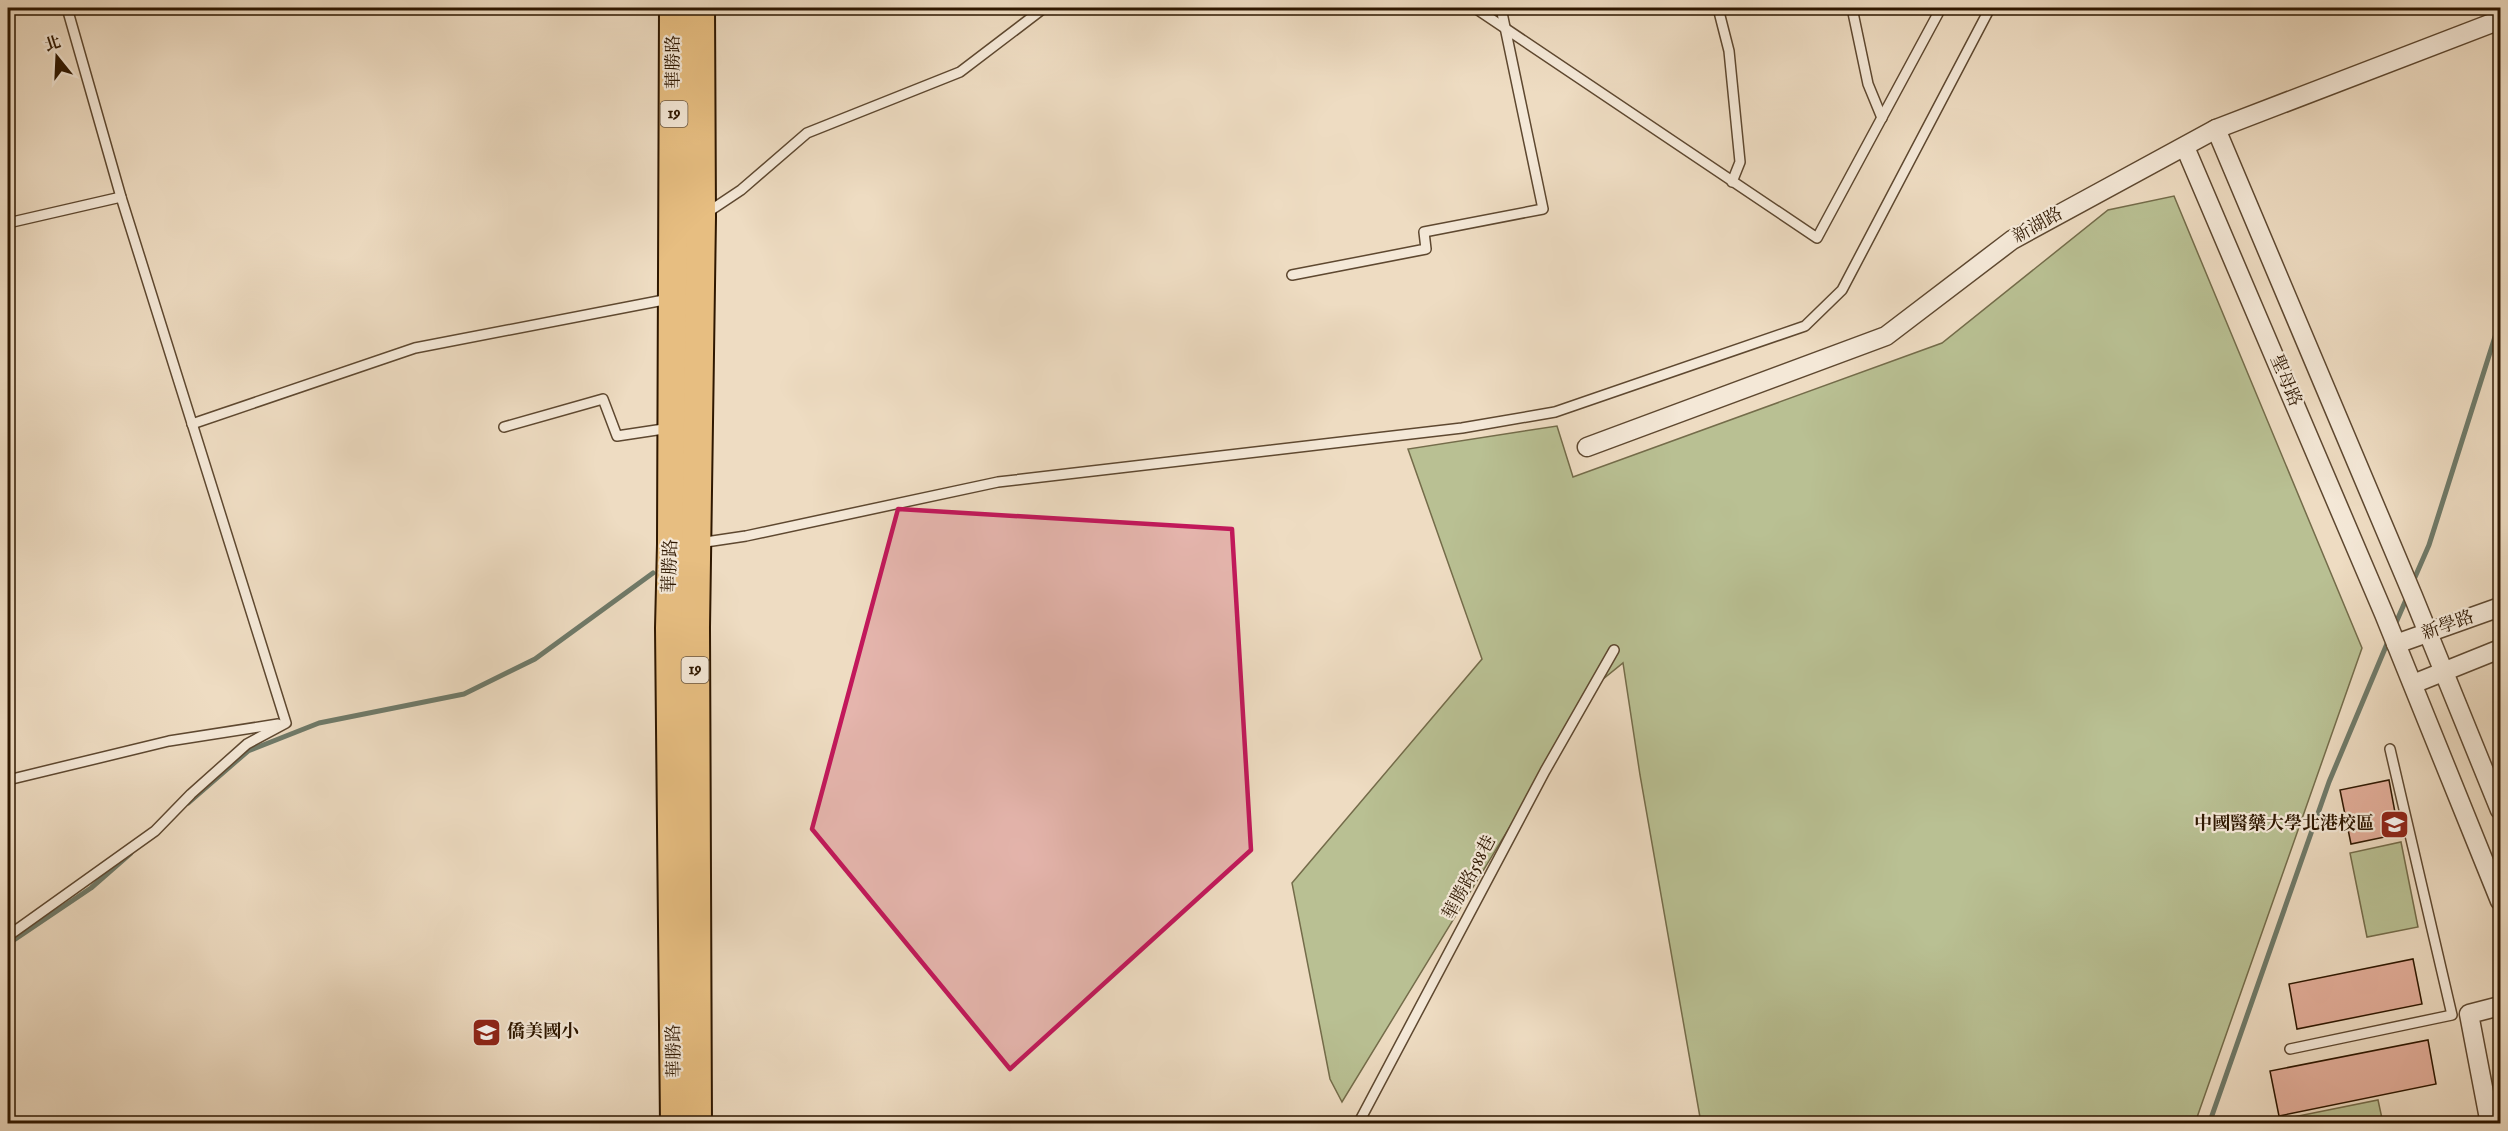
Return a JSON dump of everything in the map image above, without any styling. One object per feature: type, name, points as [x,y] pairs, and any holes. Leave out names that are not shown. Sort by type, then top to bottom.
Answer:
[{"type":"main road","name":"華勝路","points":[[674,8],[688,219]]},
{"type":"main road","name":"華勝路","points":[[675,1124],[670,628],[685,543],[685,298],[700,8]]},
{"type":"main road","name":"華勝路","points":[[685,298],[672,428],[695,628],[697,1124]]},
{"type":"street","name":"新湖路","points":[[1587,447],[1886,336],[2012,240],[2216,129],[2500,20]]},
{"type":"street","name":"聖母路","points":[[2216,129],[2428,633]]},
{"type":"street","name":"聖母路","points":[[2186,147],[2396,645]]},
{"type":"street","name":"新學路","points":[[2396,645],[2500,607]]},
{"type":"street","points":[[2428,633],[2500,810]]},
{"type":"street","points":[[2396,645],[2500,902]]},
{"type":"street","points":[[2413,684],[2500,650]]},
{"type":"street","points":[[2490,1124],[2460,1014],[2500,1006]]},
{"type":"lane","points":[[67,8],[121,197],[286,723]]},
{"type":"lane","points":[[688,219],[741,190],[807,133],[960,72],[1044,8]]},
{"type":"lane","points":[[1474,8],[1817,238],[1941,8]]},
{"type":"lane","points":[[1292,275],[1426,249],[1424,232],[1543,209],[1501,8]]},
{"type":"lane","points":[[1718,8],[1729,51],[1740,162],[1732,182]]},
{"type":"lane","points":[[1852,8],[1868,84],[1882,118]]},
{"type":"lane","points":[[685,543],[746,536],[998,482],[1319,446],[1462,428],[1555,412],[1805,326],[1842,290],[1990,8]]},
{"type":"lane","points":[[8,223],[121,197]]},
{"type":"lane","points":[[192,424],[415,348],[685,298]]},
{"type":"lane","points":[[504,427],[603,399],[617,436],[672,428]]},
{"type":"lane","name":"華勝路588巷","points":[[1358,1124],[1545,771],[1614,650]]},
{"type":"lane","points":[[8,780],[169,741],[286,723]]},
{"type":"lane","points":[[8,936],[155,831],[191,794],[247,744],[286,723]]},
{"type":"lane","points":[[2290,1050],[2460,1014],[2390,749]]},
{"type":"highlighted area","points":[[898,509],[1232,529],[1251,850],[1010,1069],[812,829]]},
{"type":"green space","points":[[2174,196],[2362,648],[2195,1123],[1701,1123],[1640,775],[1623,663],[1597,684],[1342,1102],[1330,1079],[1292,883],[1482,659],[1408,449],[1557,426],[1573,477],[1942,343],[2108,210]]},
{"type":"green space","points":[[2401,842],[2418,927],[2367,937],[2350,853]]},
{"type":"green space","points":[[2378,1100],[2383,1123],[2263,1123]]},
{"type":"building","points":[[2389,780],[2399,834],[2351,844],[2340,790]]},
{"type":"building","points":[[2413,959],[2422,1004],[2297,1029],[2289,984]]},
{"type":"building","points":[[2428,1040],[2436,1084],[2279,1116],[2270,1071]]},
{"type":"waterway","points":[[2412,584],[2429,545],[2500,321]]},
{"type":"waterway","points":[[188,803],[248,751],[319,723],[464,694],[535,659],[653,573]]},
{"type":"waterway","points":[[2395,625],[2408,595]]},
{"type":"waterway","points":[[2209,1124],[2329,782],[2389,639]]},
{"type":"waterway","points":[[8,944],[91,888],[131,853]]},
{"type":"place","name":"中國醫藥大學北港校區","points":[[2395,824]]},
{"type":"place","name":"僑美國小","points":[[486,1032]]}]
